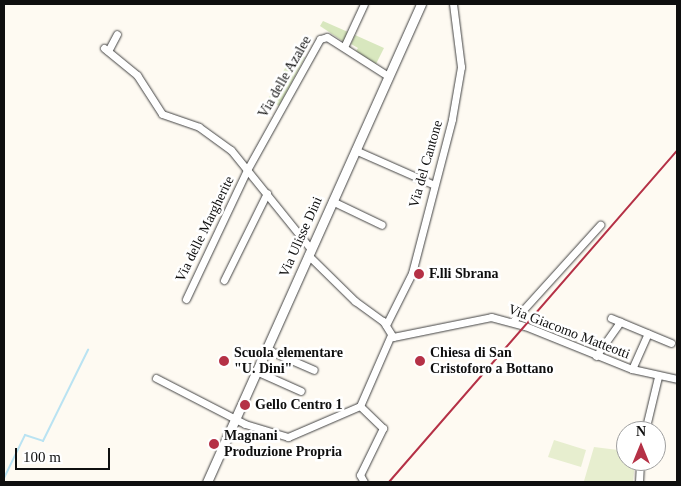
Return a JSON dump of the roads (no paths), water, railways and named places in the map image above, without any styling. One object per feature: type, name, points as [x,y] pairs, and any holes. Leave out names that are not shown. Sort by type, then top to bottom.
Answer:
[{"type":"street","points":[[344,47],[364,4]]},
{"type":"street","name":"Via Ulisse Dini","points":[[207,482],[420,4]]},
{"type":"street","name":"Via del Cantone","points":[[386,326],[412,273],[432,184],[452,119],[461,67],[453,4]]},
{"type":"street","points":[[117,34],[106,50],[138,75],[162,114],[223,142],[267,193],[309,252],[386,326],[391,335],[360,406],[288,437],[234,418],[156,378]]},
{"type":"street","name":"Via delle Azalee","points":[[247,170],[320,39],[327,37],[388,76]]},
{"type":"street","points":[[355,150],[432,184]]},
{"type":"street","name":"Via delle Margherite","points":[[186,299],[247,170]]},
{"type":"street","points":[[224,280],[267,193]]},
{"type":"street","points":[[332,201],[382,225]]},
{"type":"street","points":[[513,322],[600,226]]},
{"type":"street","name":"Via Giacomo Matteotti","points":[[391,335],[415,334],[474,317],[513,322],[632,369],[658,377],[677,378]]},
{"type":"street","points":[[610,318],[671,343]]},
{"type":"street","points":[[596,356],[620,322]]},
{"type":"street","points":[[632,369],[648,333]]},
{"type":"street","points":[[266,349],[314,370]]},
{"type":"street","points":[[256,371],[300,391]]},
{"type":"street","points":[[647,421],[658,377]]},
{"type":"street","points":[[360,406],[383,428],[360,475],[364,482]]},
{"type":"waterway","points":[[4,478],[25,435],[43,441],[88,350]]},
{"type":"railway","points":[[389,482],[677,151]]},
{"type":"place","name":"F.lli Sbrana","points":[[419,274]]},
{"type":"place","name":"Scuola elementare \"U. Dini\"","points":[[224,361]]},
{"type":"place","name":"Chiesa di San Cristoforo a Bottano","points":[[420,361]]},
{"type":"place","name":"Gello Centro 1","points":[[245,405]]},
{"type":"place","name":"Magnani Produzione Propria","points":[[214,444]]}]
